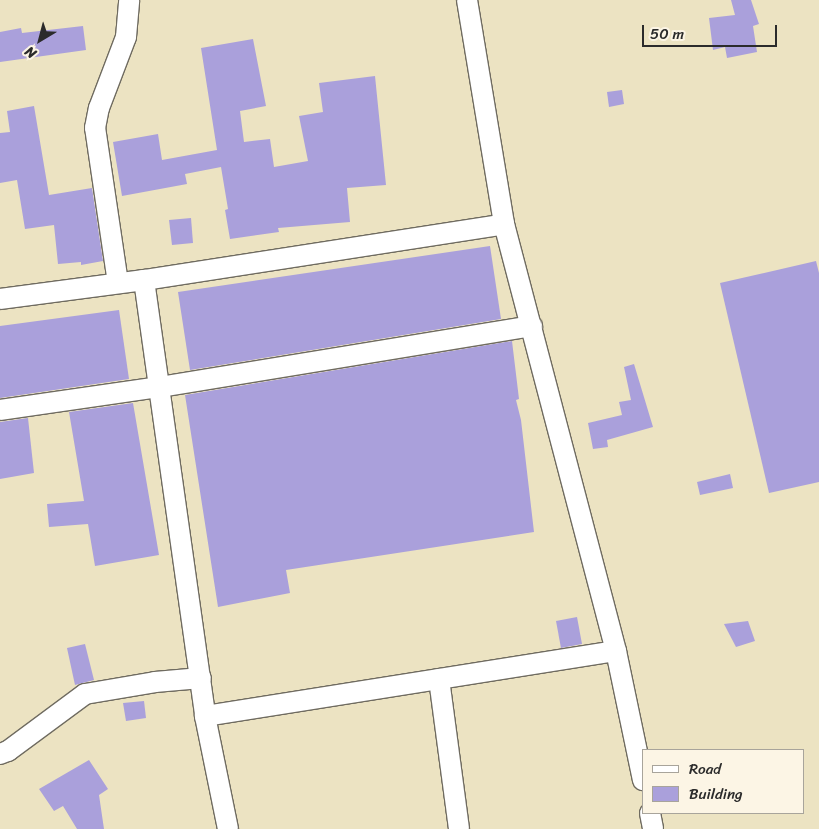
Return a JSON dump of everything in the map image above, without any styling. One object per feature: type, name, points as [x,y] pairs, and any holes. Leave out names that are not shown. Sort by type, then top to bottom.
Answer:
[{"type":"street","points":[[118,283],[95,128],[99,108],[126,38],[129,0]]},
{"type":"street","points":[[467,0],[504,224],[616,651],[642,775]]},
{"type":"street","points":[[0,299],[144,280],[504,224]]},
{"type":"street","points":[[144,280],[205,716],[228,829]]},
{"type":"street","points":[[0,410],[160,387],[532,326]]},
{"type":"street","points":[[205,716],[616,651]]},
{"type":"street","points":[[0,754],[8,751],[85,694],[155,682],[201,678]]},
{"type":"street","points":[[439,679],[459,829]]},
{"type":"street","points":[[650,814],[653,829]]},
{"type":"building","points":[[731,0],[751,0],[759,24],[753,26],[757,52],[727,58],[725,47],[713,50],[709,18],[735,15]]},
{"type":"building","points":[[83,26],[86,50],[0,62],[0,32],[21,28],[22,33]]},
{"type":"building","points":[[253,39],[266,106],[240,111],[244,142],[270,139],[274,167],[308,161],[299,116],[323,112],[319,83],[375,76],[386,185],[347,188],[350,222],[278,228],[279,232],[230,239],[225,210],[228,209],[221,167],[185,174],[187,184],[122,196],[113,142],[158,134],[162,160],[217,150],[201,48]]},
{"type":"building","points":[[622,90],[624,104],[609,107],[607,92]]},
{"type":"building","points":[[34,106],[49,195],[92,188],[103,261],[81,265],[81,262],[58,264],[54,225],[25,229],[17,180],[0,183],[0,133],[10,132],[7,111]]},
{"type":"building","points":[[191,218],[193,243],[172,245],[169,220]]},
{"type":"building","points":[[490,246],[501,319],[190,370],[178,292]]},
{"type":"building","points":[[816,261],[819,273],[819,482],[769,493],[720,283]]},
{"type":"building","points":[[119,310],[129,379],[0,398],[0,326]]},
{"type":"building","points":[[512,341],[519,399],[516,400],[521,420],[534,532],[286,570],[290,593],[218,607],[185,395]]},
{"type":"building","points":[[634,364],[653,427],[607,440],[608,447],[593,449],[588,423],[622,415],[619,402],[631,400],[624,367]]},
{"type":"building","points":[[133,403],[159,555],[95,566],[88,524],[49,527],[47,504],[84,501],[69,412]]},
{"type":"building","points":[[28,418],[34,473],[0,479],[0,422]]},
{"type":"building","points":[[730,474],[733,488],[700,495],[697,482]]},
{"type":"building","points":[[577,617],[582,644],[561,648],[556,621]]},
{"type":"building","points":[[748,621],[755,641],[736,647],[724,624]]},
{"type":"building","points":[[85,644],[94,680],[75,685],[67,648]]},
{"type":"building","points":[[144,701],[146,718],[126,721],[123,703]]},
{"type":"building","points":[[89,760],[108,789],[99,795],[104,829],[77,829],[63,806],[54,811],[39,789]]}]
